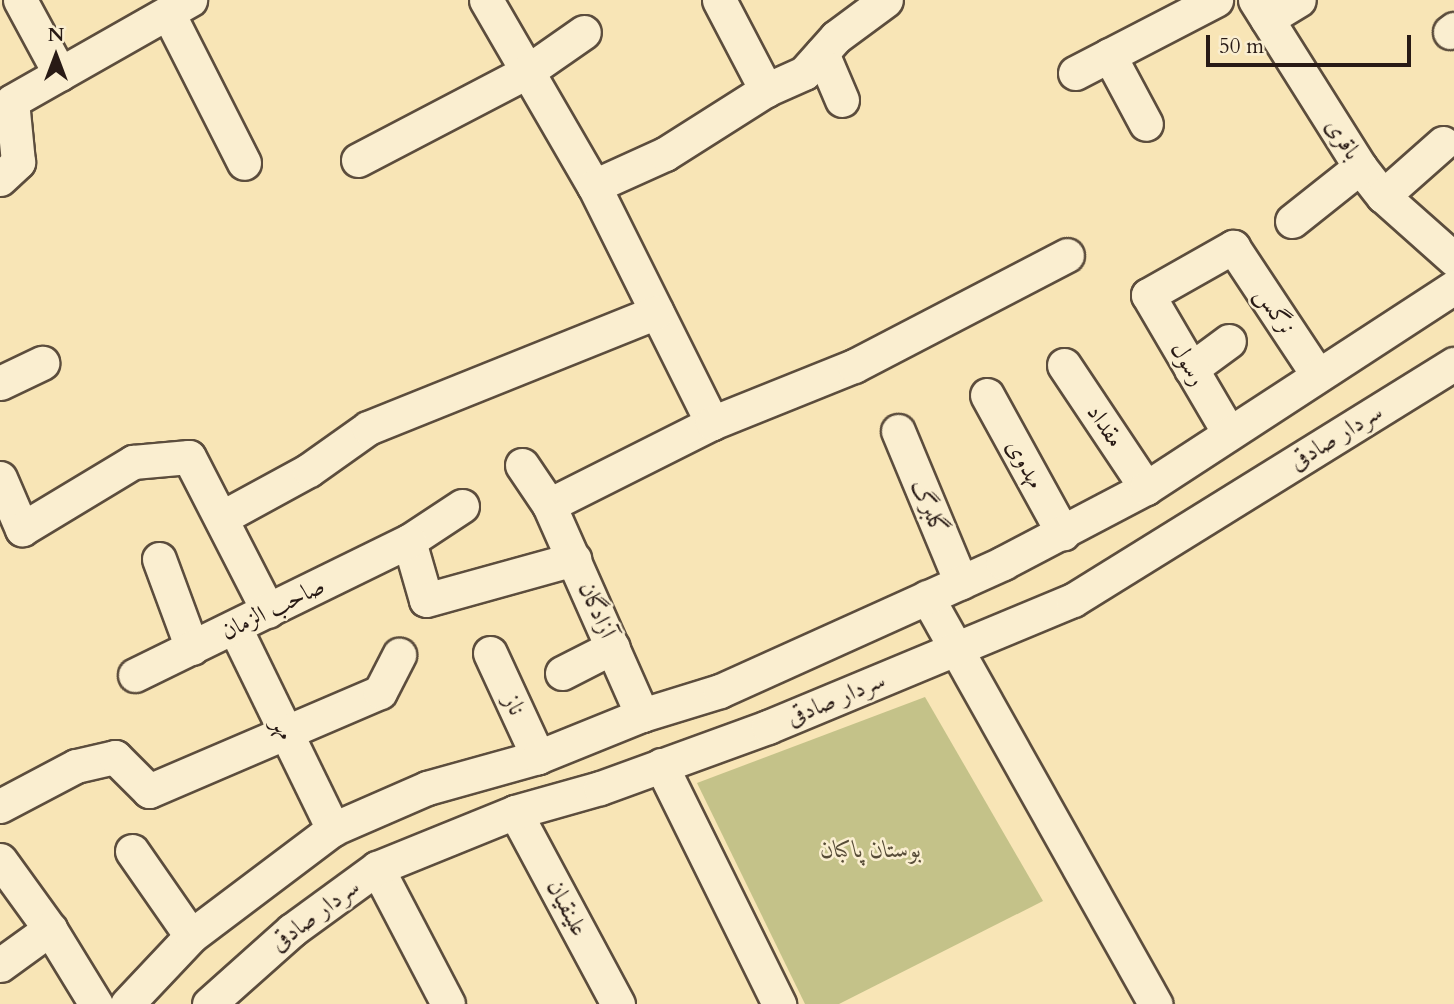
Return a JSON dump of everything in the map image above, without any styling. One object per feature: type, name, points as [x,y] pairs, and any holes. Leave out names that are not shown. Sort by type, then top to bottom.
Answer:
[{"type":"street","points":[[20,0],[60,74]]},
{"type":"street","points":[[486,0],[594,186],[712,424]]},
{"type":"street","points":[[719,0],[766,90]]},
{"type":"street","points":[[594,186],[665,154],[766,90],[804,73],[836,37],[886,0]]},
{"type":"street","points":[[1075,73],[1216,0]]},
{"type":"street","points":[[1261,10],[1299,0]]},
{"type":"street","points":[[0,179],[18,162],[12,101],[179,6],[244,163]]},
{"type":"street","name":"باقری","points":[[1261,10],[1360,167],[1383,196],[1454,259]]},
{"type":"street","points":[[358,160],[528,71],[584,33]]},
{"type":"street","points":[[822,53],[842,100]]},
{"type":"street","points":[[1109,55],[1146,124]]},
{"type":"street","points":[[1383,196],[1443,144]]},
{"type":"street","points":[[1292,221],[1360,167]]},
{"type":"street","name":"رسول","points":[[1229,433],[1148,295],[1233,247]]},
{"type":"street","name":"نرگس","points":[[1233,247],[1317,374]]},
{"type":"street","points":[[550,505],[712,424],[854,366],[1067,255]]},
{"type":"street","points":[[127,1004],[191,936],[333,829],[427,788],[538,757],[642,715],[720,691],[1063,533],[1146,488],[1454,287]]},
{"type":"street","points":[[221,518],[309,470],[368,428],[657,312]]},
{"type":"street","points":[[1191,369],[1229,341]]},
{"type":"street","points":[[0,383],[42,363]]},
{"type":"street","name":"سردار صادقی","points":[[209,1004],[292,930],[377,868],[515,812],[741,737],[1073,600],[1454,364]]},
{"type":"street","name":"مقداد","points":[[1064,365],[1146,488]]},
{"type":"street","name":"مهدوی","points":[[987,395],[1063,533]]},
{"type":"street","name":"گلبرگ","points":[[898,431],[961,582]]},
{"type":"street","points":[[0,478],[22,530],[133,462],[189,457],[268,611]]},
{"type":"street","name":"آزادگان","points":[[522,465],[550,505],[642,715]]},
{"type":"street","name":"صاحب الزمان","points":[[135,675],[409,541],[462,506]]},
{"type":"street","points":[[409,541],[426,600],[574,559]]},
{"type":"street","points":[[159,559],[192,648]]},
{"type":"street","points":[[927,597],[1155,1004]]},
{"type":"street","name":"مهر","points":[[235,628],[333,829]]},
{"type":"street","points":[[562,673],[614,647]]},
{"type":"street","name":"ناز","points":[[491,653],[538,757]]},
{"type":"street","points":[[0,806],[76,766],[115,757],[149,791],[380,692],[399,655]]},
{"type":"street","points":[[720,691],[741,737]]},
{"type":"street","points":[[661,765],[779,1004]]},
{"type":"street","name":"علینقیان","points":[[515,812],[618,1004]]},
{"type":"street","points":[[132,851],[191,936]]},
{"type":"street","points":[[0,860],[50,929],[96,1004]]},
{"type":"street","points":[[377,868],[448,1004]]},
{"type":"street","points":[[0,965],[50,929]]},
{"type":"green space","name":"بوستان پاکبان","points":[[925,697],[1043,901],[839,1004],[805,1004],[697,783]]}]
